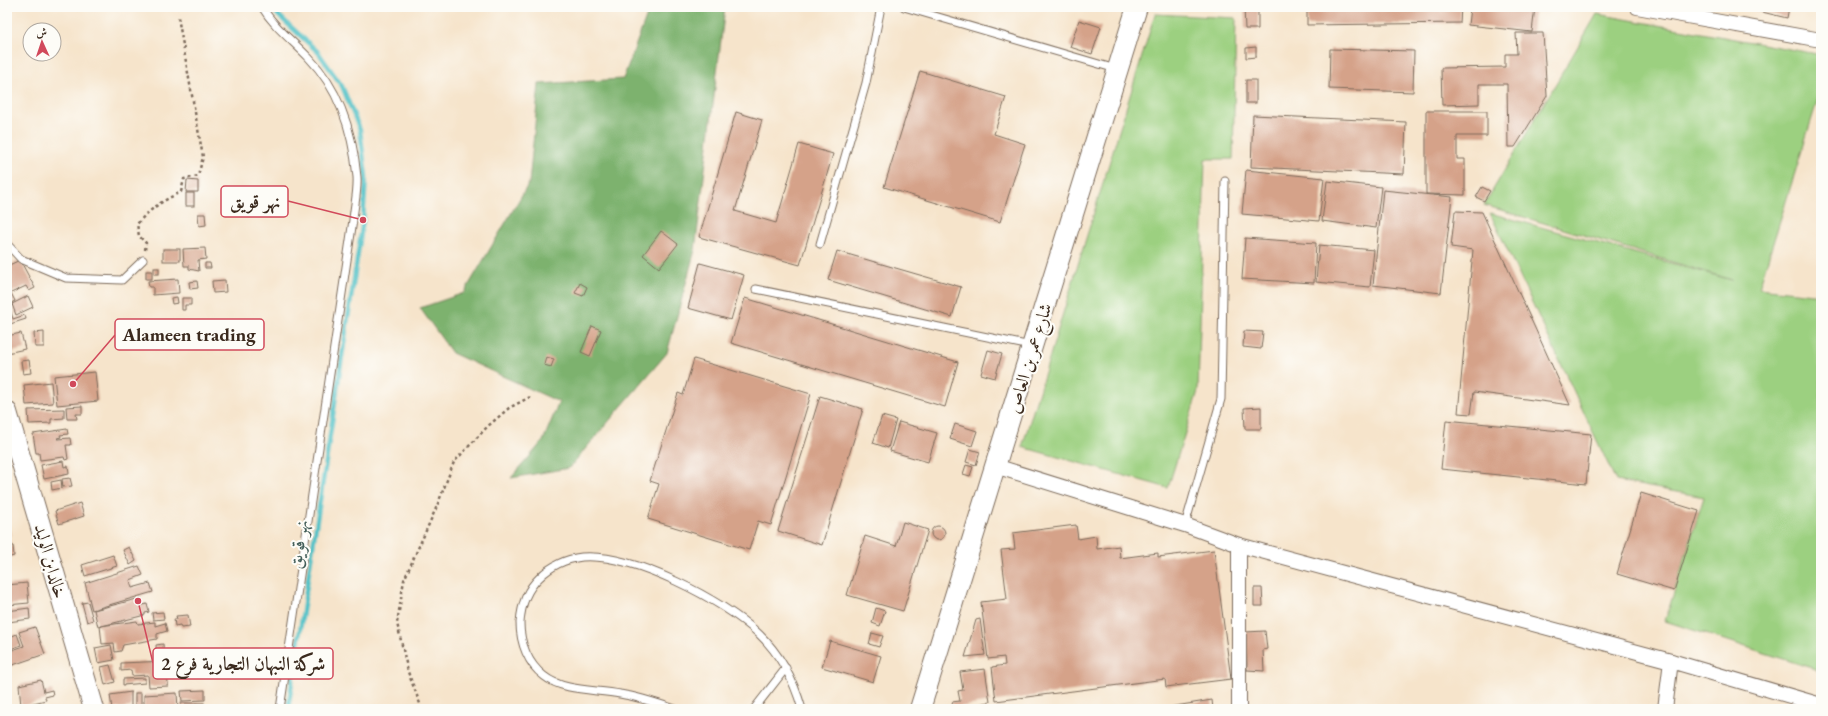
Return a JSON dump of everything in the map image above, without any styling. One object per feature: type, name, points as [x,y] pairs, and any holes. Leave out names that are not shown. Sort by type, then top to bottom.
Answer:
[{"type":"street","name":"شارع عمر بن العاص","points":[[920,709],[995,466],[1034,347],[1137,7]]},
{"type":"street","points":[[1637,7],[1821,40]]},
{"type":"street","name":"خالدابن الوليد","points":[[7,412],[94,709]]},
{"type":"street","points":[[995,466],[1185,525],[1239,545],[1671,662],[1821,705]]},
{"type":"street","points":[[1239,545],[1239,709]]},
{"type":"street","points":[[1665,709],[1671,662]]},
{"type":"lane","points":[[262,7],[270,20],[310,59],[335,91],[350,133],[357,178],[353,220],[280,709]]},
{"type":"lane","points":[[820,244],[866,83],[881,7]]},
{"type":"lane","points":[[904,7],[1118,70]]},
{"type":"lane","points":[[1185,525],[1221,399],[1225,180]]},
{"type":"lane","points":[[7,244],[21,259],[66,278],[122,280],[143,260]]},
{"type":"lane","points":[[756,289],[1034,347]]},
{"type":"lane","points":[[675,709],[620,694],[565,686],[545,677],[535,667],[528,656],[520,631],[523,604],[528,592],[536,581],[557,564],[583,557],[605,559],[653,572],[698,592],[740,618],[759,634],[786,668],[802,709]]},
{"type":"lane","points":[[754,709],[786,668]]},
{"type":"path","points":[[143,260],[146,243],[139,236],[137,224],[148,211],[162,201],[181,192],[184,179],[198,176],[203,158],[178,17]]},
{"type":"path","points":[[422,709],[408,672],[397,623],[404,580],[437,506],[454,462],[488,426],[509,408],[530,397]]},
{"type":"green space","points":[[650,7],[725,7],[695,250],[667,353],[569,468],[511,478],[543,441],[559,402],[452,353],[420,308],[464,293],[529,183],[539,84],[623,79]]},
{"type":"green space","points":[[1155,14],[1236,18],[1233,159],[1205,159],[1198,391],[1168,488],[1022,447]]},
{"type":"green space","points":[[1597,14],[1817,54],[1821,65],[1821,89],[1759,288],[1821,295],[1821,671],[1665,621],[1704,497],[1616,481],[1490,213],[1732,280],[1484,205]]},
{"type":"building","points":[[1244,7],[1258,7],[1258,29],[1245,29]]},
{"type":"building","points":[[1307,7],[1461,7],[1460,23],[1307,25]]},
{"type":"building","points":[[1470,7],[1535,7],[1532,32],[1468,25]]},
{"type":"building","points":[[1741,7],[1789,7],[1787,18]]},
{"type":"building","points":[[1079,20],[1101,27],[1092,54],[1070,47]]},
{"type":"building","points":[[1516,33],[1543,33],[1547,96],[1515,147],[1508,147],[1507,84],[1479,84],[1479,104],[1442,105],[1441,68],[1505,67],[1505,54],[1517,54]]},
{"type":"building","points":[[1256,47],[1256,57],[1246,58],[1246,48]]},
{"type":"building","points":[[1330,49],[1414,51],[1413,92],[1329,89]]},
{"type":"building","points":[[920,71],[1006,97],[994,134],[1025,144],[1000,222],[884,187]]},
{"type":"building","points":[[1246,80],[1256,80],[1256,103],[1246,103]]},
{"type":"building","points":[[1426,111],[1487,111],[1487,136],[1457,136],[1457,159],[1465,159],[1465,195],[1426,194]]},
{"type":"building","points":[[736,112],[762,120],[735,211],[776,223],[799,144],[833,154],[800,265],[699,237]]},
{"type":"building","points":[[1253,115],[1406,122],[1404,174],[1251,167]]},
{"type":"building","points":[[1246,170],[1324,178],[1319,221],[1242,214]]},
{"type":"building","points":[[187,180],[198,181],[198,192],[186,192]]},
{"type":"building","points":[[1327,181],[1381,187],[1376,228],[1322,221]]},
{"type":"building","points":[[1482,187],[1490,191],[1484,201],[1476,197]]},
{"type":"building","points":[[1383,190],[1452,197],[1441,293],[1373,285]]},
{"type":"building","points":[[186,193],[194,193],[194,206],[186,206]]},
{"type":"building","points":[[1455,211],[1482,212],[1570,405],[1474,392],[1471,414],[1458,413],[1473,250],[1451,247]]},
{"type":"building","points":[[198,214],[205,214],[206,225],[199,226]]},
{"type":"building","points":[[661,231],[678,244],[659,268],[643,255]]},
{"type":"building","points":[[1245,238],[1316,243],[1314,283],[1242,279]]},
{"type":"building","points":[[1319,245],[1374,250],[1370,287],[1316,282]]},
{"type":"building","points":[[205,248],[206,259],[198,260],[199,271],[189,269],[189,266],[184,266],[183,249]]},
{"type":"building","points":[[163,249],[180,249],[180,261],[163,261]]},
{"type":"building","points":[[837,251],[961,287],[952,317],[828,280]]},
{"type":"building","points":[[20,260],[35,288],[29,291],[26,286],[11,293],[15,301],[7,305],[7,266]]},
{"type":"building","points":[[205,263],[210,263],[211,268],[205,268]]},
{"type":"building","points":[[700,263],[744,275],[731,320],[688,308]]},
{"type":"building","points":[[154,268],[159,268],[159,274],[154,274]]},
{"type":"building","points":[[146,271],[152,271],[152,279],[146,279]]},
{"type":"building","points":[[178,279],[179,293],[153,295],[153,287],[149,287],[148,281]]},
{"type":"building","points":[[225,280],[226,292],[213,293],[212,281]]},
{"type":"building","points":[[197,281],[198,288],[190,289],[189,282]]},
{"type":"building","points":[[580,283],[587,287],[583,296],[575,293]]},
{"type":"building","points":[[28,296],[33,307],[16,315],[12,304]]},
{"type":"building","points":[[177,297],[178,303],[172,304],[171,298]]},
{"type":"building","points":[[182,298],[191,298],[191,305],[185,305],[185,310],[182,310]]},
{"type":"building","points":[[745,298],[958,362],[945,407],[731,343]]},
{"type":"building","points":[[10,308],[13,319],[25,315],[26,319],[7,325],[7,309]]},
{"type":"building","points":[[592,326],[601,330],[590,356],[581,352]]},
{"type":"building","points":[[1244,331],[1263,332],[1261,349],[1243,347]]},
{"type":"building","points":[[44,332],[44,347],[35,347],[34,333]]},
{"type":"building","points":[[21,333],[25,349],[7,353],[7,336]]},
{"type":"building","points":[[988,350],[1002,354],[995,378],[981,374]]},
{"type":"building","points":[[546,357],[554,359],[551,367],[544,365]]},
{"type":"building","points":[[694,359],[811,394],[771,525],[758,521],[749,550],[648,519],[659,484],[650,481],[678,393],[683,395]]},
{"type":"building","points":[[29,360],[31,373],[23,374],[21,361]]},
{"type":"building","points":[[95,372],[98,401],[57,405],[54,376]]},
{"type":"building","points":[[51,382],[53,403],[26,405],[24,385]]},
{"type":"building","points":[[820,396],[863,409],[822,545],[778,531]]},
{"type":"building","points":[[82,406],[82,414],[76,414],[77,419],[67,419],[66,407]]},
{"type":"building","points":[[1261,407],[1261,429],[1245,429],[1244,408]]},
{"type":"building","points":[[64,409],[64,418],[51,419],[51,423],[29,424],[28,410]]},
{"type":"building","points":[[882,416],[896,420],[888,448],[873,443]]},
{"type":"building","points":[[1446,420],[1591,434],[1586,484],[1441,469]]},
{"type":"building","points":[[899,422],[937,433],[928,462],[890,451]]},
{"type":"building","points":[[955,424],[977,431],[972,446],[950,439]]},
{"type":"building","points":[[67,429],[68,434],[60,435],[61,437],[57,438],[70,438],[71,445],[66,445],[68,459],[65,460],[64,457],[40,460],[39,453],[36,453],[33,434]]},
{"type":"building","points":[[970,449],[980,452],[976,465],[966,462]]},
{"type":"building","points":[[63,461],[64,467],[68,466],[69,474],[44,479],[41,465]]},
{"type":"building","points":[[966,465],[973,467],[970,476],[963,474]]},
{"type":"building","points":[[70,478],[72,486],[63,487],[62,479]]},
{"type":"building","points":[[61,480],[62,488],[52,490],[51,482]]},
{"type":"building","points":[[1641,493],[1699,511],[1674,591],[1617,574]]},
{"type":"building","points":[[80,503],[84,516],[59,524],[55,511]]},
{"type":"building","points":[[7,522],[11,535],[8,535],[11,546],[13,545],[14,556],[7,558]]},
{"type":"building","points":[[903,522],[928,530],[903,611],[847,595],[865,536],[896,546]]},
{"type":"building","points":[[1076,525],[1078,539],[1096,536],[1097,549],[1119,546],[1120,558],[1158,553],[1158,557],[1214,550],[1231,679],[1166,687],[1165,679],[996,701],[992,667],[1005,665],[1004,657],[988,659],[981,602],[1007,599],[1001,550],[1015,549],[1013,533]]},
{"type":"building","points":[[935,526],[941,526],[945,530],[945,536],[941,540],[935,540],[931,536],[931,530]]},
{"type":"building","points":[[129,547],[136,561],[130,565],[123,550]]},
{"type":"building","points":[[113,555],[117,566],[85,576],[82,565]]},
{"type":"building","points":[[139,566],[143,575],[130,580],[132,588],[150,583],[153,592],[92,610],[85,583]]},
{"type":"building","points":[[27,583],[29,603],[7,605],[7,585]]},
{"type":"building","points":[[1254,588],[1262,588],[1263,606],[1254,606]]},
{"type":"building","points":[[141,598],[143,605],[147,604],[149,612],[145,613],[145,615],[98,627],[94,610]]},
{"type":"building","points":[[88,602],[93,620],[87,622],[82,603]]},
{"type":"building","points":[[29,608],[30,619],[8,622],[7,611]]},
{"type":"building","points":[[876,608],[885,611],[880,626],[872,623]]},
{"type":"building","points":[[163,612],[164,619],[153,620],[152,613]]},
{"type":"building","points":[[188,615],[190,627],[181,628],[180,625],[175,626],[174,619],[177,619],[176,616]]},
{"type":"building","points":[[980,619],[985,655],[965,657],[976,620]]},
{"type":"building","points":[[137,621],[138,624],[155,622],[155,626],[165,623],[167,631],[157,634],[157,639],[123,645],[121,651],[115,652],[114,643],[102,644],[100,626]]},
{"type":"building","points":[[35,627],[45,654],[7,667],[7,652],[24,646],[19,632]]},
{"type":"building","points":[[1265,631],[1267,649],[1263,650],[1264,671],[1247,670],[1246,632]]},
{"type":"building","points":[[872,633],[883,636],[879,647],[869,644]]},
{"type":"building","points":[[17,634],[21,645],[8,650],[7,638]]},
{"type":"building","points":[[830,641],[881,656],[873,682],[822,667]]},
{"type":"building","points":[[163,644],[164,659],[157,659],[156,645]]},
{"type":"building","points":[[111,645],[114,660],[98,663],[95,648]]},
{"type":"building","points":[[167,661],[168,686],[149,687],[148,675],[132,676],[131,670],[121,671],[121,663]]},
{"type":"building","points":[[110,665],[115,682],[105,685],[101,667]]},
{"type":"building","points":[[985,669],[990,702],[953,708],[952,702],[960,701],[958,691],[963,690],[960,672]]},
{"type":"building","points":[[145,678],[145,683],[123,685],[123,679]]},
{"type":"building","points":[[41,680],[44,692],[52,690],[53,695],[45,697],[46,700],[21,706],[19,685]]},
{"type":"building","points":[[205,690],[205,700],[182,701],[181,691]]},
{"type":"building","points":[[131,692],[131,707],[112,709],[110,695]]},
{"type":"building","points":[[135,693],[141,693],[141,709],[135,709]]},
{"type":"building","points":[[177,693],[178,709],[144,709],[144,695]]},
{"type":"building","points":[[1212,700],[1213,709],[1163,709],[1163,708]]},
{"type":"building","points":[[181,703],[204,703],[204,709],[181,709]]},
{"type":"waterway","name":"نهر قويق","points":[[273,7],[277,14],[318,52],[342,86],[360,130],[366,177],[363,220],[288,709]]},
{"type":"place","name":"نهر قويق","points":[[363,220]]},
{"type":"place","name":"Alameen trading","points":[[73,384]]},
{"type":"place","name":"شركة النبهان التجارية فرع 2","points":[[138,601]]}]
